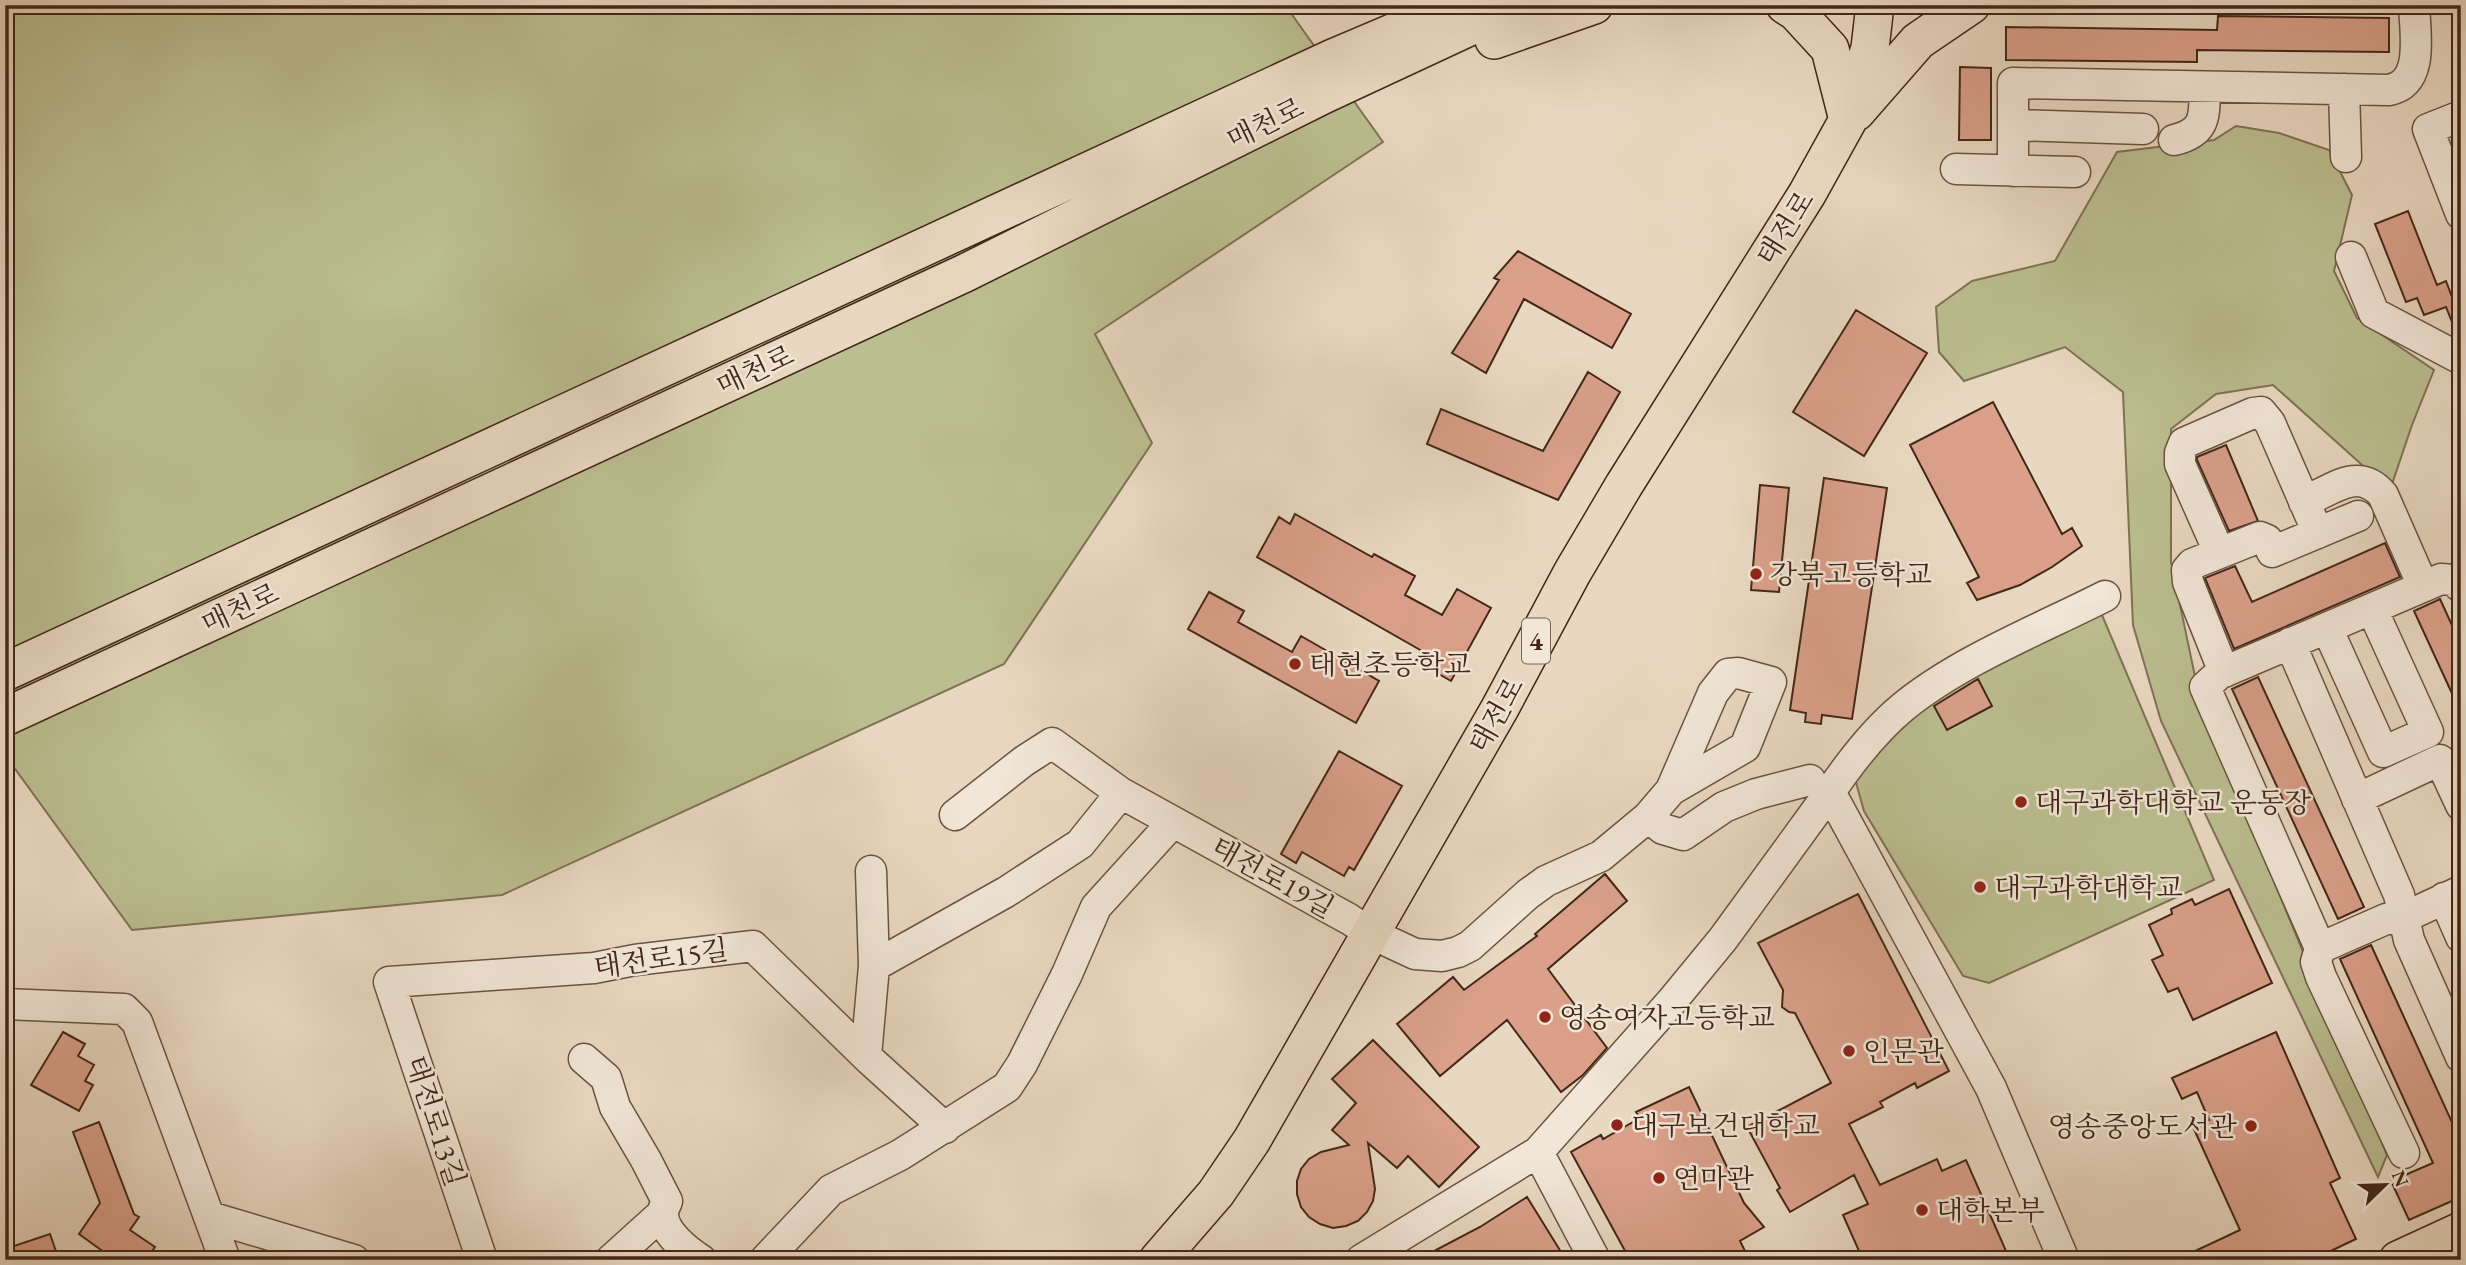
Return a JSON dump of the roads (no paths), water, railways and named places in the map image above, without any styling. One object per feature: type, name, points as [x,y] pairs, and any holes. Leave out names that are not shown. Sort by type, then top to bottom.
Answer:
[{"type":"main road","points":[[772,317],[938,225],[1127,141],[1344,30],[1402,5]]},
{"type":"main road","name":"매천로","points":[[5,672],[1334,58],[1458,5]]},
{"type":"main road","points":[[756,370],[929,311],[1505,35],[1594,5]]},
{"type":"main road","points":[[1785,5],[1796,12],[1830,50],[1848,120]]},
{"type":"main road","name":"태전로","points":[[1158,1260],[1216,1193],[1252,1140],[1500,708],[1572,573],[1624,485],[1807,194],[1848,120],[1870,48],[1875,5]]},
{"type":"main road","points":[[1848,120],[1918,41],[1971,5]]},
{"type":"main road","name":"매천로","points":[[5,717],[965,273],[1325,94],[1511,9]]},
{"type":"main road","points":[[2398,1260],[2461,1231]]},
{"type":"street","points":[[2013,171],[2014,83],[2389,90],[2399,88],[2410,77],[2415,64],[2414,5]]},
{"type":"street","points":[[2174,141],[2199,128],[2204,117],[2205,87]]},
{"type":"street","points":[[2344,89],[2346,157]]},
{"type":"street","points":[[2459,121],[2428,129],[2461,214]]},
{"type":"street","points":[[2014,125],[2143,129]]},
{"type":"street","points":[[1956,169],[2075,172]]},
{"type":"street","points":[[2351,257],[2374,313],[2461,359]]},
{"type":"street","points":[[2219,552],[2180,464],[2180,453],[2184,443],[2253,413],[2261,412],[2270,423],[2318,533]]},
{"type":"street","points":[[2304,502],[2351,480],[2364,480],[2375,486],[2383,495],[2423,586]]},
{"type":"street","points":[[2224,672],[2188,582],[2187,570],[2192,564],[2260,537],[2267,540],[2272,552],[2358,516]]},
{"type":"street","points":[[2404,1153],[2321,976],[2316,962],[2320,948],[2205,687],[2224,672],[2423,586],[2441,579],[2453,580],[2461,587]]},
{"type":"street","points":[[1362,1260],[1538,1152],[1672,1001],[1723,939],[1820,786],[1848,764],[1903,707],[1945,678],[2105,596]]},
{"type":"street","points":[[2327,628],[2383,752],[2428,732],[2372,609]]},
{"type":"street","points":[[2290,643],[2399,895],[2409,940],[2459,1048]]},
{"type":"street","name":"태전로19길","points":[[955,814],[1052,743],[1121,793],[1372,934],[1415,954],[1442,956],[1470,946],[1546,881],[1601,856],[1648,817],[1671,790]]},
{"type":"street","points":[[2357,799],[2440,760],[2461,805]]},
{"type":"street","points":[[1648,817],[1663,830],[1683,835],[1724,807],[1756,794],[1820,786]]},
{"type":"street","points":[[1820,786],[1991,1088],[2064,1260]]},
{"type":"street","points":[[874,966],[1006,892],[1080,844],[1121,793]]},
{"type":"street","points":[[765,1260],[831,1190],[900,1155],[1007,1087],[1022,1064],[1067,974],[1096,907],[1173,822]]},
{"type":"street","points":[[866,1056],[874,966],[871,871]]},
{"type":"street","points":[[2320,948],[2386,919],[2405,917],[2452,894],[2461,937]]},
{"type":"street","name":"태전로15길","points":[[389,982],[594,968],[635,960],[753,946],[944,1128]]},
{"type":"street","name":"태전로13길","points":[[389,982],[482,1260]]},
{"type":"street","points":[[5,1004],[124,1009],[137,1022],[225,1260]]},
{"type":"street","points":[[584,1059],[606,1078],[615,1107],[667,1201],[663,1213],[611,1260]]},
{"type":"street","points":[[1538,1152],[1595,1260]]},
{"type":"street","points":[[663,1213],[667,1226],[685,1250],[701,1260]]},
{"type":"street","points":[[210,1217],[354,1260]]},
{"type":"place","name":"강북고등학교","points":[[1756,574]]},
{"type":"place","name":"태현초등학교","points":[[1295,664]]},
{"type":"place","name":"대구과학대학교 운동장","points":[[2021,802]]},
{"type":"place","name":"대구과학대학교","points":[[1980,887]]},
{"type":"place","name":"영송여자고등학교","points":[[1545,1017]]},
{"type":"place","name":"인문관","points":[[1849,1051]]},
{"type":"place","name":"대구보건대학교","points":[[1617,1125]]},
{"type":"place","name":"영송중앙도서관","points":[[2251,1126]]},
{"type":"place","name":"연마관","points":[[1659,1178]]},
{"type":"place","name":"대학본부","points":[[1922,1210]]}]
